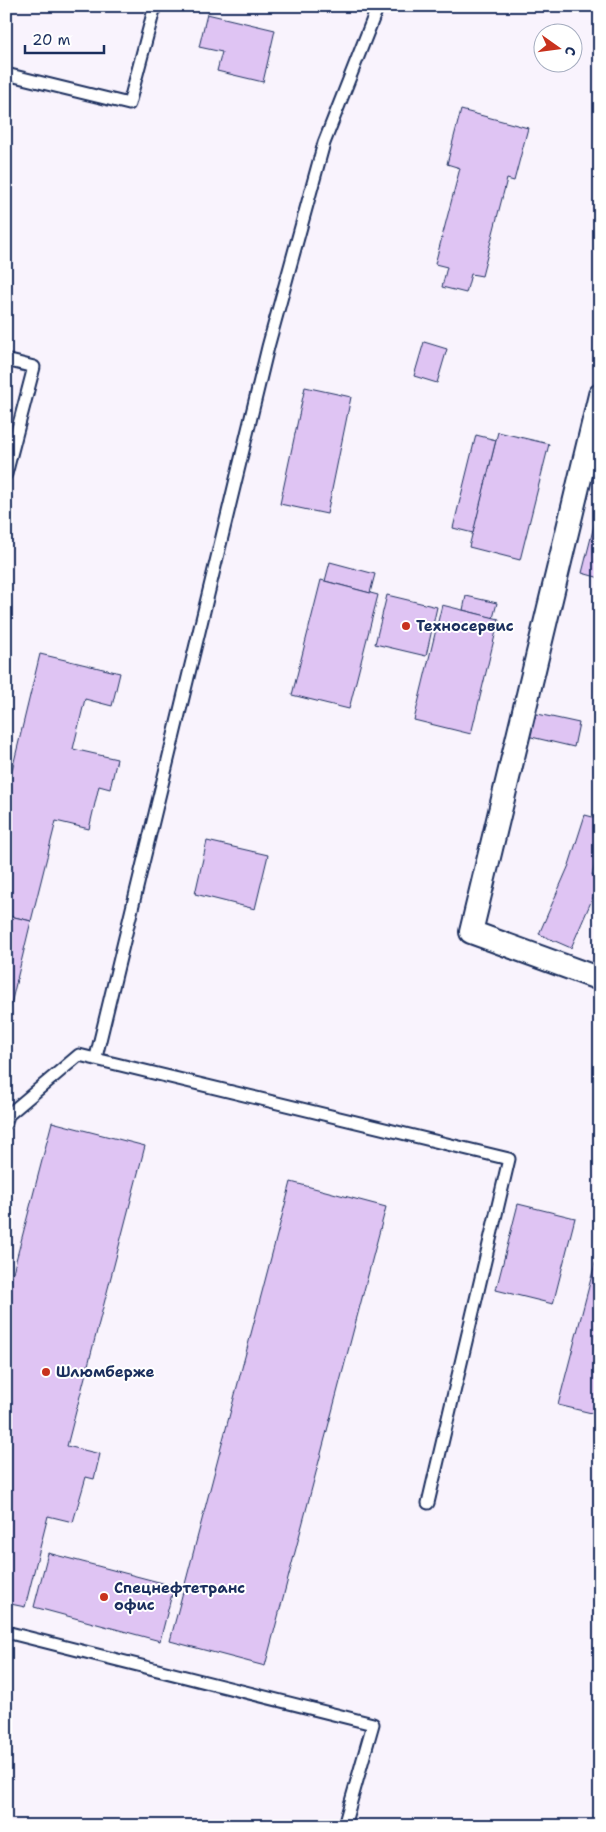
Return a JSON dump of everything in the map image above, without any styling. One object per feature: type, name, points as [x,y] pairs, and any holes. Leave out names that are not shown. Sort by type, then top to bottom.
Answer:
[{"type":"street","points":[[600,395],[471,932],[600,979]]},
{"type":"lane","points":[[6,74],[129,104],[155,6]]},
{"type":"lane","points":[[96,1057],[268,347],[324,143],[378,6]]},
{"type":"lane","points":[[6,360],[34,367],[6,474]]},
{"type":"lane","points":[[6,1123],[8,1115],[79,1054],[509,1159],[428,1503]]},
{"type":"lane","points":[[6,1632],[373,1724],[344,1826]]},
{"type":"building","points":[[207,14],[275,30],[263,82],[217,71],[222,52],[199,47]]},
{"type":"building","points":[[461,110],[528,128],[514,181],[507,179],[482,276],[471,274],[466,293],[442,287],[447,267],[435,264],[460,168],[447,164]]},
{"type":"building","points":[[424,342],[447,349],[437,383],[414,376]]},
{"type":"building","points":[[305,387],[351,397],[327,514],[280,504]]},
{"type":"building","points":[[498,432],[549,444],[520,560],[469,547]]},
{"type":"building","points":[[476,435],[496,440],[473,533],[453,528]]},
{"type":"building","points":[[600,502],[600,578],[582,573]]},
{"type":"building","points":[[330,562],[375,574],[370,593],[325,581]]},
{"type":"building","points":[[321,580],[378,595],[349,709],[292,695]]},
{"type":"building","name":"Техносервис","points":[[387,595],[437,607],[426,656],[375,644]]},
{"type":"building","points":[[466,596],[497,603],[493,618],[463,610]]},
{"type":"building","points":[[442,605],[499,619],[471,734],[414,720]]},
{"type":"building","points":[[40,654],[120,673],[112,706],[85,699],[73,749],[117,759],[110,789],[99,786],[89,829],[56,821],[31,921],[6,915],[6,795]]},
{"type":"building","points":[[533,713],[579,723],[574,747],[527,736]]},
{"type":"building","points":[[585,815],[600,819],[600,848],[592,875],[600,878],[600,881],[571,948],[539,934],[569,865]]},
{"type":"building","points":[[207,841],[268,855],[255,909],[195,894]]},
{"type":"building","points":[[6,915],[31,921],[6,1025]]},
{"type":"building","name":"Шлюмберже","points":[[52,1122],[145,1146],[67,1446],[100,1454],[94,1479],[86,1477],[73,1522],[48,1516],[25,1607],[6,1603],[6,1299]]},
{"type":"building","points":[[291,1182],[386,1207],[265,1666],[170,1641]]},
{"type":"building","points":[[518,1204],[575,1218],[553,1304],[496,1290]]},
{"type":"building","points":[[600,1248],[600,1415],[558,1405]]},
{"type":"building","name":"Спецнефтетранс офис","points":[[48,1553],[174,1586],[160,1641],[34,1607]]},
{"type":"place","name":"Техносервис","points":[[406,626]]},
{"type":"place","name":"Шлюмберже","points":[[46,1372]]},
{"type":"place","name":"Спецнефтетранс офис","points":[[104,1597]]}]
